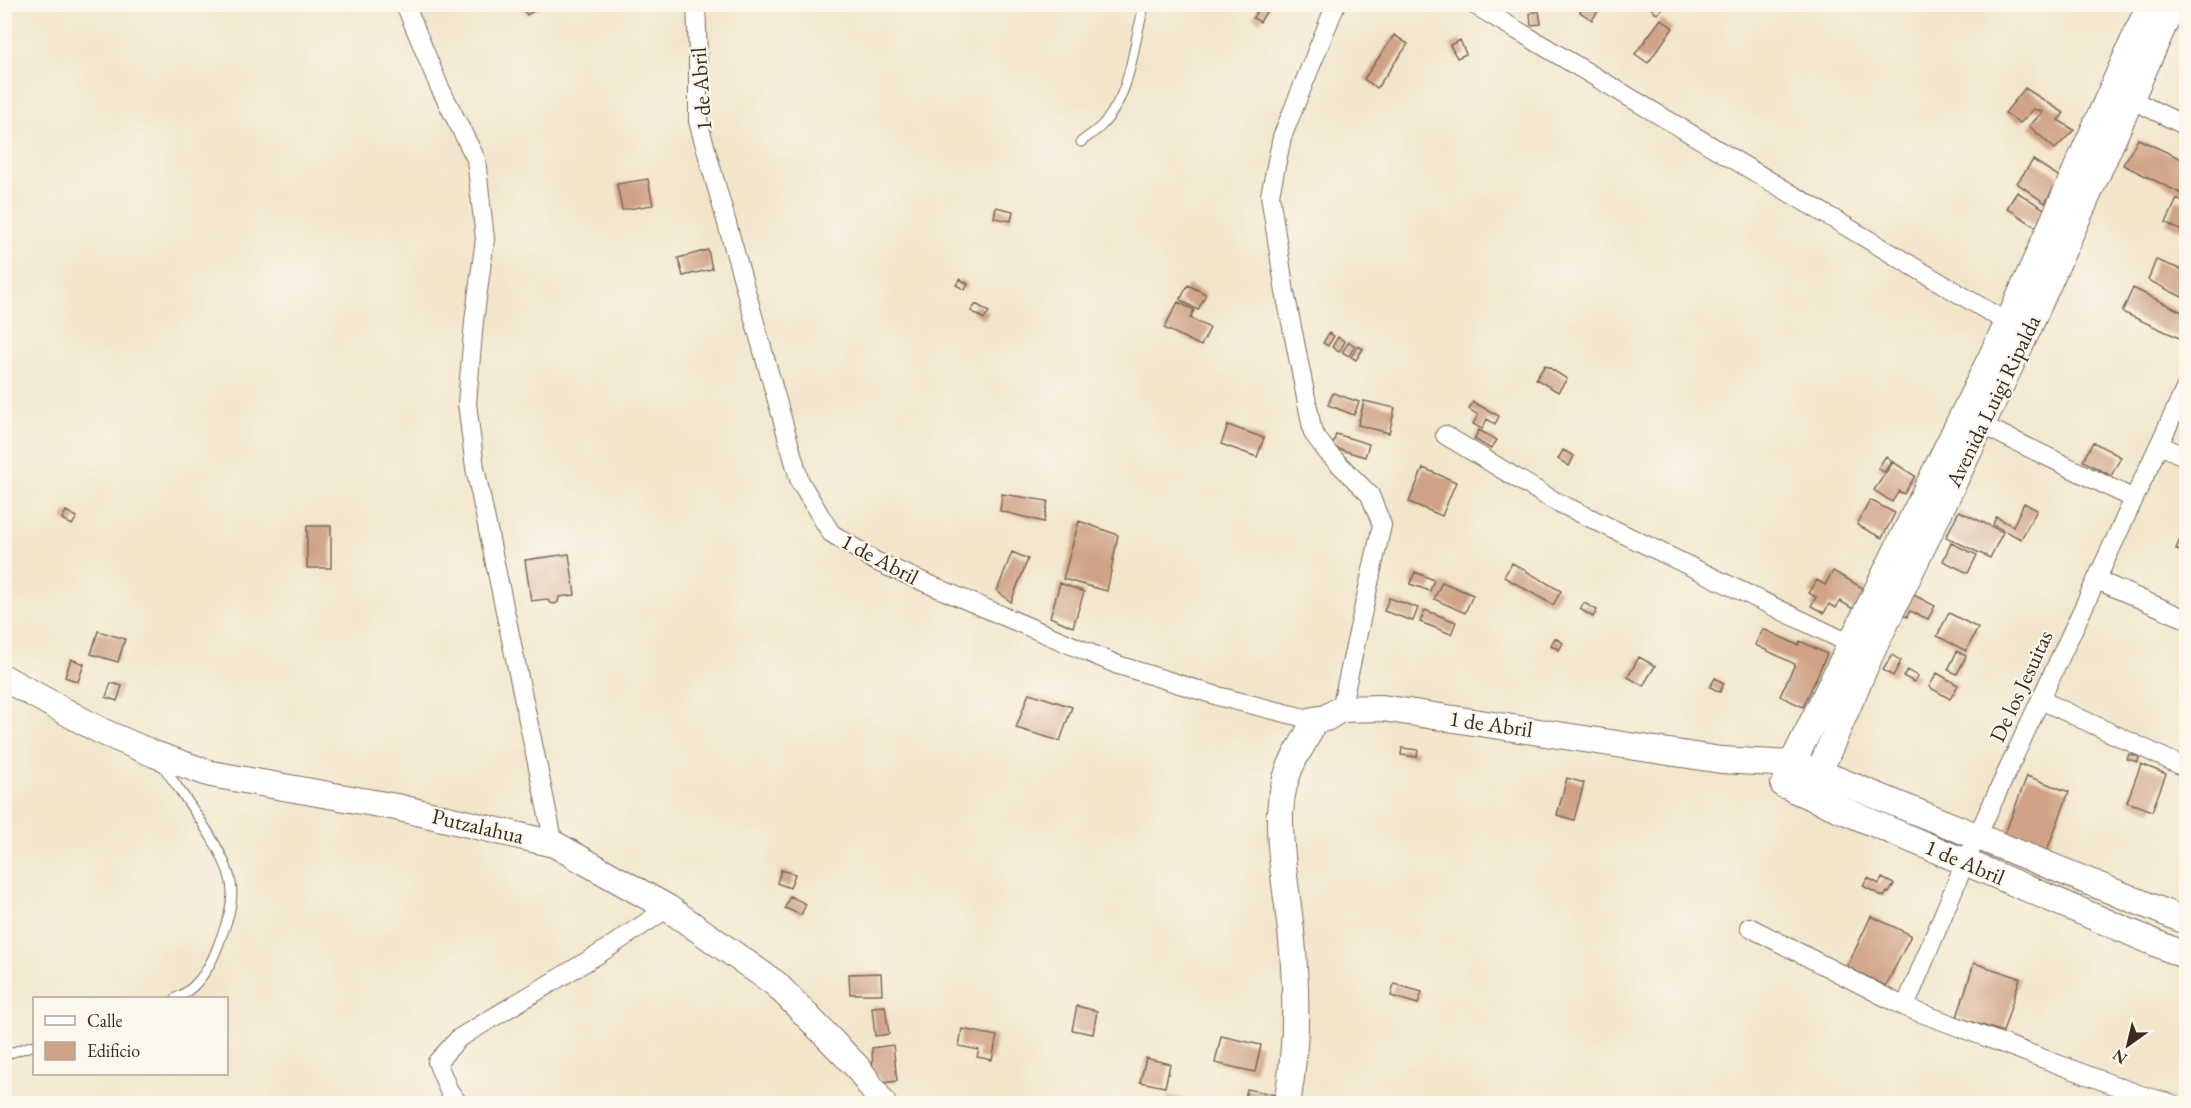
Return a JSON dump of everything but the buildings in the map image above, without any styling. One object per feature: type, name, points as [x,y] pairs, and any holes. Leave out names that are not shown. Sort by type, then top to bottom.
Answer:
[{"type":"street","points":[[405,4],[439,86],[476,159],[485,239],[474,321],[467,403],[475,468],[554,844]]},
{"type":"street","name":"1 de Abril","points":[[696,4],[698,121],[800,482],[831,533],[877,562],[1118,665],[1221,697],[1313,720]]},
{"type":"street","points":[[1287,1104],[1295,1023],[1294,967],[1280,813],[1285,783],[1294,758],[1311,731],[1313,720],[1326,718],[1341,709],[1383,525],[1370,495],[1328,453],[1313,433],[1285,292],[1270,195],[1282,137],[1336,4]]},
{"type":"street","name":"Avenida Luigi Ripalda","points":[[1972,420],[2027,331],[2122,95],[2150,4]]},
{"type":"street","name":"Avenida Luigi Ripalda","points":[[1788,774],[1861,649],[1972,420],[2008,323],[2122,95],[2173,4]]},
{"type":"street","points":[[1476,5],[2008,323]]},
{"type":"street","points":[[2122,95],[2187,126]]},
{"type":"street","name":"De los Jesuitas","points":[[1905,1007],[1965,862],[2187,387]]},
{"type":"street","points":[[1972,420],[2134,499]]},
{"type":"street","points":[[1445,435],[1553,500],[1861,649]]},
{"type":"street","points":[[2160,445],[2187,457]]},
{"type":"street","points":[[2097,580],[2187,619]]},
{"type":"street","name":"Avenida Luigi Ripalda","points":[[1809,795],[1861,649]]},
{"type":"street","name":"Putzalahua","points":[[4,678],[101,730],[154,754],[210,774],[396,807],[554,844],[668,908],[776,984],[858,1068],[882,1104]]},
{"type":"street","points":[[2041,700],[2187,768]]},
{"type":"street","name":"1 de Abril","points":[[1341,709],[1382,708],[1721,760],[1747,760],[1788,774],[1818,772],[2187,921]]},
{"type":"street","name":"1 de Abril","points":[[1788,774],[1809,795],[2187,956]]},
{"type":"street","points":[[459,1104],[448,1091],[437,1062],[459,1038],[599,954],[668,908]]},
{"type":"street","points":[[1749,927],[1905,1007],[2138,1095],[2174,1104]]},
{"type":"lane","points":[[1081,142],[1102,126],[1118,105],[1130,72],[1144,4]]},
{"type":"lane","points":[[154,754],[222,855],[232,884],[229,916],[210,966],[180,997]]},
{"type":"lane","points":[[4,1055],[33,1045]]}]
